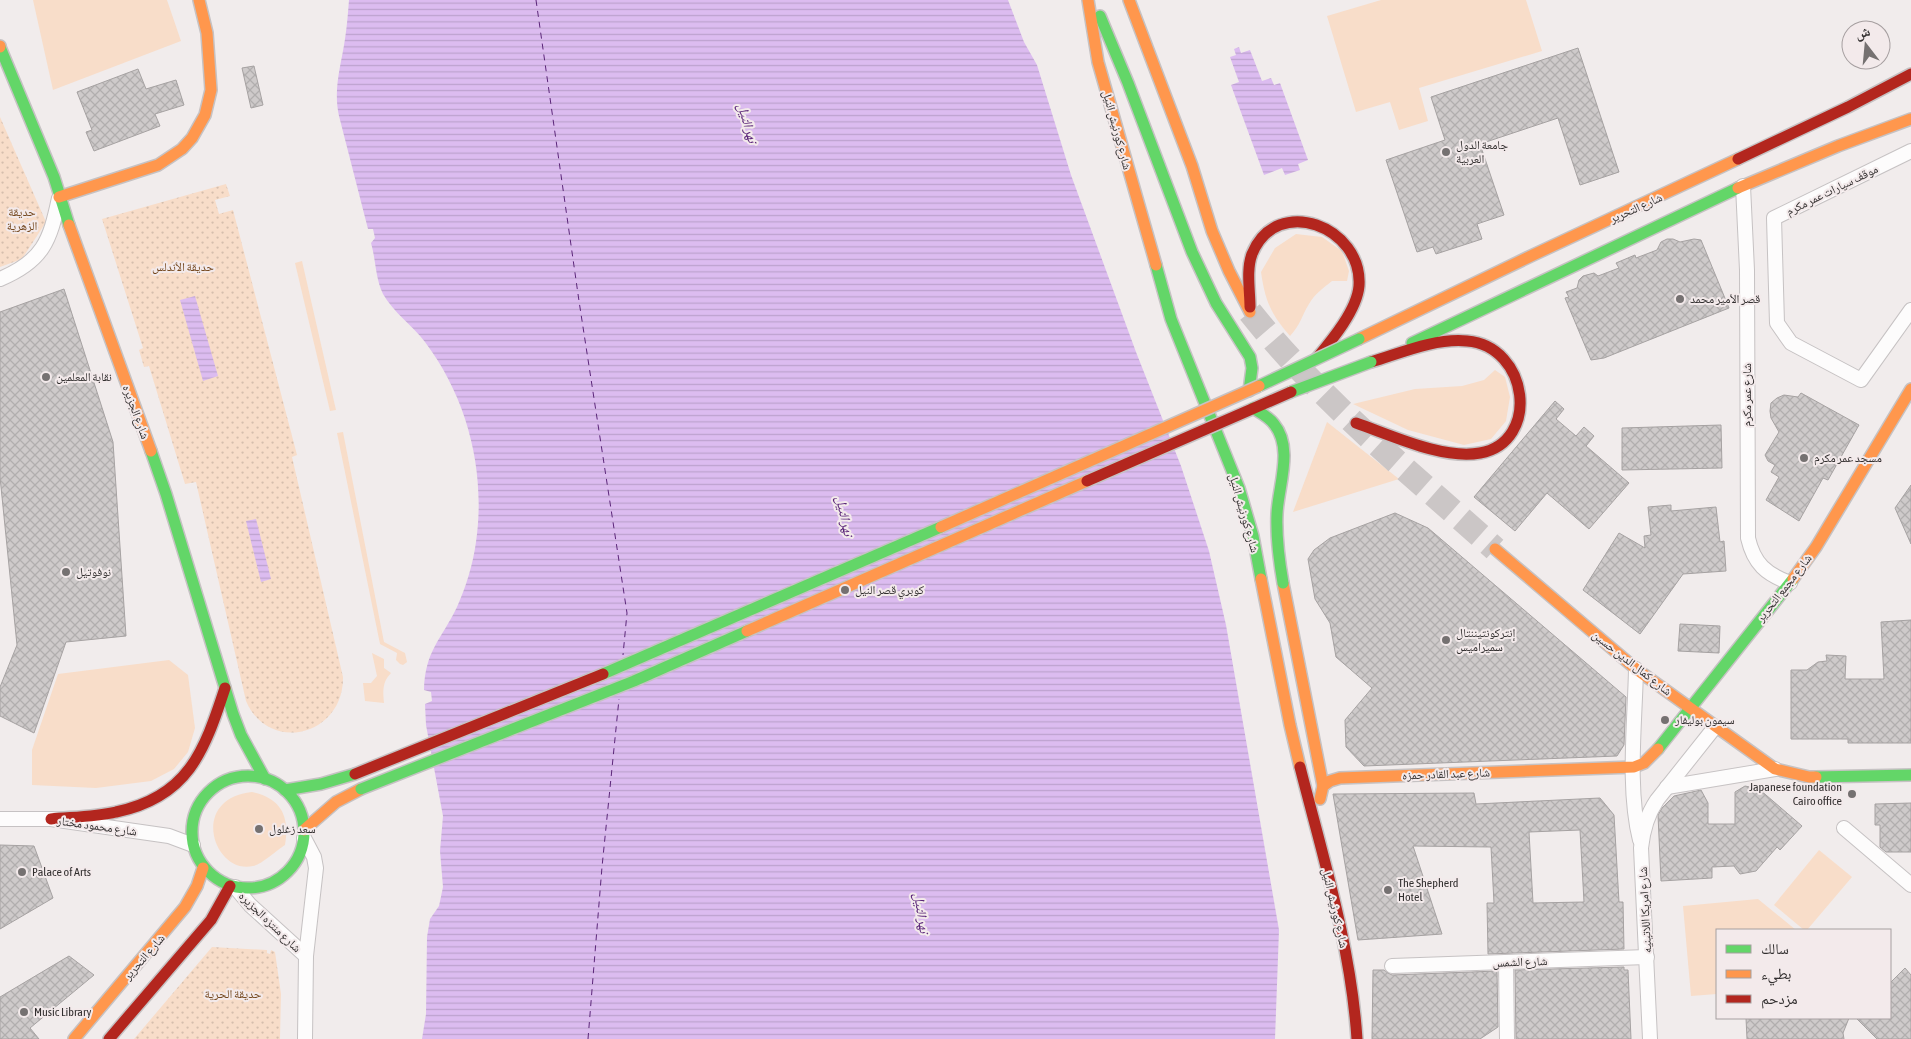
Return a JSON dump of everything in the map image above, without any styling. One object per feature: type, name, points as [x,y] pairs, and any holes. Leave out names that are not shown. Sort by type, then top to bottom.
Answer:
[{"type":"main road","points":[[59,197],[158,165],[182,149],[192,138],[205,114],[211,90],[206,33],[199,0]]},
{"type":"main road","name":"شارع كورنيش النيل","points":[[1088,0],[1098,62],[1168,310],[1239,488],[1250,526],[1290,725],[1344,942],[1355,1007],[1357,1039]]},
{"type":"main road","points":[[1093,0],[1133,92],[1208,288],[1250,357],[1252,368],[1248,391]]},
{"type":"main road","points":[[1129,0],[1192,166],[1212,231],[1229,271],[1250,312],[1251,255],[1258,242],[1268,230],[1285,223],[1304,221],[1323,226],[1339,236],[1351,250],[1358,268],[1359,287],[1342,325],[1317,358]]},
{"type":"main road","name":"شارع الجزيره","points":[[0,46],[54,178],[59,197],[166,494],[241,735],[264,779]]},
{"type":"main road","name":"شارع التحرير","points":[[284,790],[321,784],[355,774],[626,665],[1248,391],[1540,251],[1708,174],[1911,74]]},
{"type":"main road","name":"شارع التحرير","points":[[1371,362],[1743,186],[1838,146],[1911,119]]},
{"type":"main road","points":[[304,834],[336,802],[361,789],[634,681],[1253,408],[1371,362],[1426,346],[1469,341],[1488,347],[1505,360],[1517,377],[1522,398],[1517,421],[1510,436],[1494,448],[1475,454],[1447,451],[1356,423]]},
{"type":"main road","name":"شارع مجمع التحرير","points":[[1634,767],[1644,763],[1654,754],[1790,583],[1816,546],[1911,390]]},
{"type":"main road","points":[[1253,408],[1272,420],[1280,432],[1284,450],[1277,508],[1276,542],[1322,786],[1320,797],[1321,848]]},
{"type":"main road","name":"شارع كمال الدين حسين","points":[[1496,549],[1636,669],[1775,769]]},
{"type":"main road","points":[[51,819],[116,812],[161,797],[182,779],[200,753],[214,724],[225,688]]},
{"type":"main road","name":"شارع عبد القادر حمزه","points":[[1322,786],[1340,778],[1634,767]]},
{"type":"main road","points":[[1775,769],[1809,777],[1911,775]]},
{"type":"main road","points":[[248,776],[264,779],[284,790],[295,801],[301,815],[304,834],[299,856],[288,872],[272,883],[254,888],[232,886],[220,881],[204,868],[193,845],[192,828],[195,812],[204,798],[216,786],[231,779],[248,776]]},
{"type":"main road","name":"شارع التحرير","points":[[74,1039],[185,907],[197,886],[204,868]]},
{"type":"main road","points":[[109,1039],[211,920],[232,886]]},
{"type":"street","name":"موقف سيارات عمر مكرم","points":[[1911,151],[1774,218],[1777,323],[1791,343],[1861,380],[1911,310]]},
{"type":"street","name":"شارع عمر مكرم","points":[[1743,186],[1747,270],[1748,538],[1750,548],[1760,564],[1774,577],[1790,583]]},
{"type":"street","points":[[0,279],[18,271],[35,259],[46,242],[59,197]]},
{"type":"street","points":[[1636,669],[1635,809],[1642,848]]},
{"type":"street","name":"شارع امريكا اللاتينيه","points":[[1650,1039],[1642,848],[1643,830],[1649,812],[1715,727]]},
{"type":"street","points":[[1667,787],[1775,769]]},
{"type":"street","name":"شارع محمود مختار","points":[[0,820],[51,819],[169,836],[193,845]]},
{"type":"street","points":[[1844,828],[1911,885]]},
{"type":"street","name":"شارع منتزه الجزيره","points":[[304,834],[314,857],[316,868],[306,956],[304,1039]]},
{"type":"street","name":"شارع منتزه الجزيره","points":[[232,886],[306,956]]},
{"type":"street","name":"شارع الشمس","points":[[1392,966],[1647,957]]},
{"type":"street","points":[[1506,962],[1507,1039]]},
{"type":"green space","points":[[33,0],[167,0],[181,41],[53,90]]},
{"type":"green space","points":[[1381,0],[1526,0],[1542,51],[1419,88],[1428,121],[1399,130],[1390,102],[1356,112],[1327,16]]},
{"type":"green space","name":"حديقة الزهرية","points":[[0,117],[46,222],[22,259],[0,267]]},
{"type":"green space","name":"حديقة الأندلس","points":[[226,184],[230,196],[215,200],[219,214],[233,210],[297,455],[292,457],[343,677],[340,697],[332,713],[319,724],[304,731],[287,732],[271,728],[257,718],[246,701],[196,482],[185,484],[149,366],[144,367],[139,350],[143,348],[102,219]]},
{"type":"green space","points":[[1296,234],[1322,237],[1342,251],[1349,271],[1347,281],[1332,281],[1316,295],[1290,336],[1270,307],[1261,272],[1275,248]]},
{"type":"green space","points":[[302,261],[336,410],[330,411],[295,263]]},
{"type":"green space","points":[[1495,370],[1505,377],[1510,397],[1506,421],[1491,439],[1464,445],[1408,430],[1353,404],[1415,389],[1462,386],[1484,380]]},
{"type":"green space","points":[[1327,422],[1399,479],[1293,512]]},
{"type":"green space","points":[[343,432],[384,642],[405,653],[407,662],[403,665],[396,660],[397,653],[380,644],[337,433]]},
{"type":"green space","points":[[372,653],[384,659],[384,668],[391,673],[388,676],[383,691],[384,703],[365,701],[363,683],[371,683],[377,676]]},
{"type":"green space","points":[[169,660],[188,675],[195,728],[188,752],[174,769],[151,781],[96,788],[32,785],[32,750],[58,674]]},
{"type":"green space","points":[[252,792],[270,799],[281,810],[286,825],[285,845],[256,865],[239,866],[227,859],[219,848],[214,835],[214,821],[220,808],[232,798]]},
{"type":"green space","points":[[1819,850],[1852,877],[1808,929],[1803,929],[1774,905]]},
{"type":"green space","points":[[1758,899],[1795,929],[1716,929],[1716,994],[1691,996],[1683,906]]},
{"type":"green space","name":"حديقة الحرية","points":[[212,947],[267,950],[267,953],[270,954],[271,950],[275,952],[281,994],[280,1039],[134,1039]]},
{"type":"water","name":"نهر النيل","points":[[349,0],[1008,0],[1024,42],[1037,65],[1071,175],[1136,352],[1181,466],[1209,551],[1226,625],[1279,930],[1275,1039],[422,1039],[426,1014],[427,937],[430,919],[439,906],[443,887],[440,851],[443,816],[426,725],[425,704],[432,701],[431,692],[424,690],[425,677],[431,655],[457,607],[469,575],[476,542],[478,489],[476,463],[470,437],[453,387],[425,342],[387,301],[378,281],[371,243],[375,238],[373,229],[368,229],[337,106],[337,87],[346,34]]},
{"type":"water","points":[[1239,47],[1241,53],[1250,50],[1262,81],[1271,78],[1274,85],[1280,83],[1308,160],[1298,164],[1300,170],[1285,175],[1282,168],[1264,175],[1231,85],[1239,82],[1230,57],[1236,55],[1234,49]]},
{"type":"water","points":[[195,296],[218,376],[203,381],[180,300]]},
{"type":"water","points":[[256,519],[271,579],[261,582],[246,521]]},
{"type":"building","name":"جامعة الدول العربية","points":[[1578,48],[1619,172],[1580,185],[1558,118],[1480,144],[1504,215],[1477,224],[1482,239],[1436,254],[1433,247],[1417,252],[1386,160],[1445,140],[1431,97]]},
{"type":"building","points":[[254,66],[263,105],[251,108],[242,68]]},
{"type":"building","points":[[138,69],[146,89],[176,80],[184,105],[155,114],[160,126],[94,151],[86,132],[92,130],[77,92]]},
{"type":"building","name":"قصر الأمير محمد","points":[[1667,239],[1680,242],[1694,239],[1701,240],[1729,308],[1604,358],[1591,360],[1565,298],[1569,297],[1566,292],[1577,288],[1579,280],[1583,276],[1594,273],[1598,276],[1619,268],[1616,263],[1635,255],[1636,258],[1657,250],[1661,242]]},
{"type":"building","name":"نوفوتيل","points":[[64,289],[113,442],[126,636],[66,642],[34,733],[0,716],[0,687],[17,645],[0,477],[0,312]]},
{"type":"building","name":"مسجد عمر مكرم","points":[[1801,393],[1859,425],[1828,480],[1823,478],[1799,521],[1766,500],[1779,477],[1771,472],[1775,465],[1768,461],[1765,455],[1779,432],[1771,418],[1771,403],[1784,395],[1798,397]]},
{"type":"building","points":[[1555,401],[1564,409],[1556,419],[1576,436],[1584,427],[1594,436],[1586,446],[1629,483],[1589,529],[1547,493],[1515,531],[1474,497]]},
{"type":"building","points":[[1721,425],[1722,468],[1622,470],[1622,428]]},
{"type":"building","points":[[1911,485],[1911,544],[1895,508]]},
{"type":"building","points":[[1671,505],[1671,511],[1716,507],[1720,542],[1724,541],[1726,571],[1683,574],[1640,634],[1583,590],[1619,533],[1645,548],[1644,536],[1651,535],[1648,507]]},
{"type":"building","name":"إنتركونتيننتال سميراميس","points":[[1395,513],[1428,528],[1626,697],[1624,745],[1617,756],[1364,766],[1346,747],[1345,720],[1372,688],[1336,657],[1330,623],[1315,599],[1308,559],[1314,550],[1330,538]]},
{"type":"building","points":[[1911,620],[1911,743],[1848,743],[1848,739],[1791,739],[1791,670],[1807,670],[1818,662],[1827,661],[1826,655],[1846,656],[1845,679],[1884,679],[1881,622]]},
{"type":"building","points":[[1680,624],[1720,626],[1719,653],[1678,651]]},
{"type":"building","points":[[1745,786],[1759,789],[1802,826],[1780,850],[1777,847],[1756,871],[1740,874],[1734,866],[1712,867],[1712,878],[1661,881],[1658,815],[1662,808],[1674,796],[1701,790],[1708,803],[1708,824],[1735,824],[1735,792]]},
{"type":"building","points":[[1474,793],[1476,804],[1600,798],[1614,815],[1619,902],[1623,902],[1624,949],[1488,954],[1487,903],[1494,903],[1491,847],[1413,846],[1442,934],[1358,940],[1333,794]],"holes":[[[1580,830],[1584,902],[1533,903],[1529,832]]]},
{"type":"building","points":[[1911,803],[1911,852],[1886,852],[1880,847],[1880,825],[1875,825],[1875,804]]},
{"type":"building","name":"Palace of Arts","points":[[0,845],[34,846],[53,898],[0,929]]},
{"type":"building","name":"Music Library","points":[[69,956],[94,975],[30,1028],[39,1039],[0,1039],[0,997]]},
{"type":"building","points":[[1624,967],[1624,970],[1628,970],[1631,1039],[1516,1039],[1515,970]]},
{"type":"building","points":[[1905,968],[1911,975],[1911,1039],[1877,1039],[1857,1019],[1891,1019],[1891,982]]},
{"type":"building","points":[[1373,970],[1384,970],[1392,975],[1497,971],[1498,1027],[1480,1039],[1372,1039]]},
{"type":"building","points":[[1746,1019],[1849,1019],[1843,1033],[1844,1039],[1747,1039]]},
{"type":"ferry route","points":[[536,0],[579,301],[627,613],[623,655]]},
{"type":"ferry route","points":[[588,1039],[602,867],[619,699]]},
{"type":"tunnel","points":[[1250,312],[1277,345],[1337,406],[1495,549]]},
{"type":"traffic: fast","points":[[1100,16],[1128,83],[1192,252],[1216,303],[1250,357],[1252,368],[1249,391]]},
{"type":"traffic: fast","points":[[0,47],[54,177],[69,225]]},
{"type":"traffic: fast","points":[[1412,343],[1738,188]]},
{"type":"traffic: fast","points":[[1156,265],[1171,319],[1239,488],[1253,536],[1261,579]]},
{"type":"traffic: fast","points":[[1259,386],[1359,339]]},
{"type":"traffic: fast","points":[[1291,392],[1371,362]]},
{"type":"traffic: fast","points":[[1253,408],[1272,422],[1280,434],[1283,444],[1284,456],[1277,523],[1283,583]]},
{"type":"traffic: fast","points":[[151,451],[166,494],[233,714],[241,735],[265,779]]},
{"type":"traffic: fast","points":[[603,674],[941,527]]},
{"type":"traffic: fast","points":[[1658,749],[1793,579]]},
{"type":"traffic: fast","points":[[361,789],[634,681],[747,631]]},
{"type":"traffic: fast","points":[[285,790],[321,784],[355,774]]},
{"type":"traffic: fast","points":[[1816,777],[1911,775]]},
{"type":"traffic: fast","points":[[248,776],[269,780],[288,792],[300,811],[304,832],[300,853],[288,872],[269,884],[248,888],[227,884],[208,872],[196,853],[192,832],[196,811],[208,792],[227,780],[248,776]]},
{"type":"traffic: slow","points":[[59,197],[158,165],[182,149],[192,138],[205,115],[211,90],[207,33],[199,0]]},
{"type":"traffic: slow","points":[[1088,0],[1098,62],[1156,265]]},
{"type":"traffic: slow","points":[[1129,0],[1192,166],[1212,231],[1229,271],[1250,312]]},
{"type":"traffic: slow","points":[[1738,188],[1838,146],[1911,119]]},
{"type":"traffic: slow","points":[[1359,339],[1738,159]]},
{"type":"traffic: slow","points":[[69,225],[151,451]]},
{"type":"traffic: slow","points":[[941,527],[1259,386]]},
{"type":"traffic: slow","points":[[1793,579],[1816,547],[1911,389]]},
{"type":"traffic: slow","points":[[747,631],[1087,481]]},
{"type":"traffic: slow","points":[[1495,549],[1636,669],[1775,769],[1816,777]]},
{"type":"traffic: slow","points":[[1261,579],[1300,767]]},
{"type":"traffic: slow","points":[[1283,583],[1323,786]]},
{"type":"traffic: slow","points":[[1320,799],[1323,786],[1330,781],[1340,778],[1634,767],[1644,763],[1658,749]]},
{"type":"traffic: slow","points":[[304,830],[336,802],[361,789]]},
{"type":"traffic: slow","points":[[74,1039],[185,907],[197,886],[203,868]]},
{"type":"traffic: jam","points":[[1738,159],[1848,107],[1911,74]]},
{"type":"traffic: jam","points":[[1250,307],[1250,260],[1264,235],[1280,225],[1298,222],[1316,225],[1333,234],[1347,248],[1357,265],[1359,286],[1349,315],[1317,358]]},
{"type":"traffic: jam","points":[[1356,423],[1434,450],[1465,454],[1480,453],[1499,445],[1512,432],[1519,414],[1520,395],[1514,376],[1504,359],[1488,347],[1467,341],[1442,342],[1418,347],[1371,362]]},
{"type":"traffic: jam","points":[[1087,481],[1291,392]]},
{"type":"traffic: jam","points":[[355,774],[603,674]]},
{"type":"traffic: jam","points":[[51,819],[116,812],[140,805],[160,795],[177,783],[190,768],[200,751],[225,688]]},
{"type":"traffic: jam","points":[[1300,767],[1335,902],[1349,970],[1357,1039]]},
{"type":"traffic: jam","points":[[109,1039],[211,920],[230,886]]},
{"type":"place","name":"جامعة الدول العربية","points":[[1446,152]]},
{"type":"place","name":"قصر الأمير محمد","points":[[1680,299]]},
{"type":"place","name":"نقابة المعلمين","points":[[46,377]]},
{"type":"place","name":"مسجد عمر مكرم","points":[[1804,458]]},
{"type":"place","name":"نوفوتيل","points":[[66,572]]},
{"type":"place","name":"كوبري قصر النيل","points":[[845,590]]},
{"type":"place","name":"إنتركونتيننتال سميراميس","points":[[1446,640]]},
{"type":"place","name":"سيمون بوليفار","points":[[1665,720]]},
{"type":"place","name":"Japanese foundation Cairo office","points":[[1852,794]]},
{"type":"place","name":"سعد زغلول","points":[[259,829]]},
{"type":"place","name":"Palace of Arts","points":[[22,872]]},
{"type":"place","name":"The Shepherd Hotel","points":[[1388,890]]},
{"type":"place","name":"Music Library","points":[[24,1012]]}]
